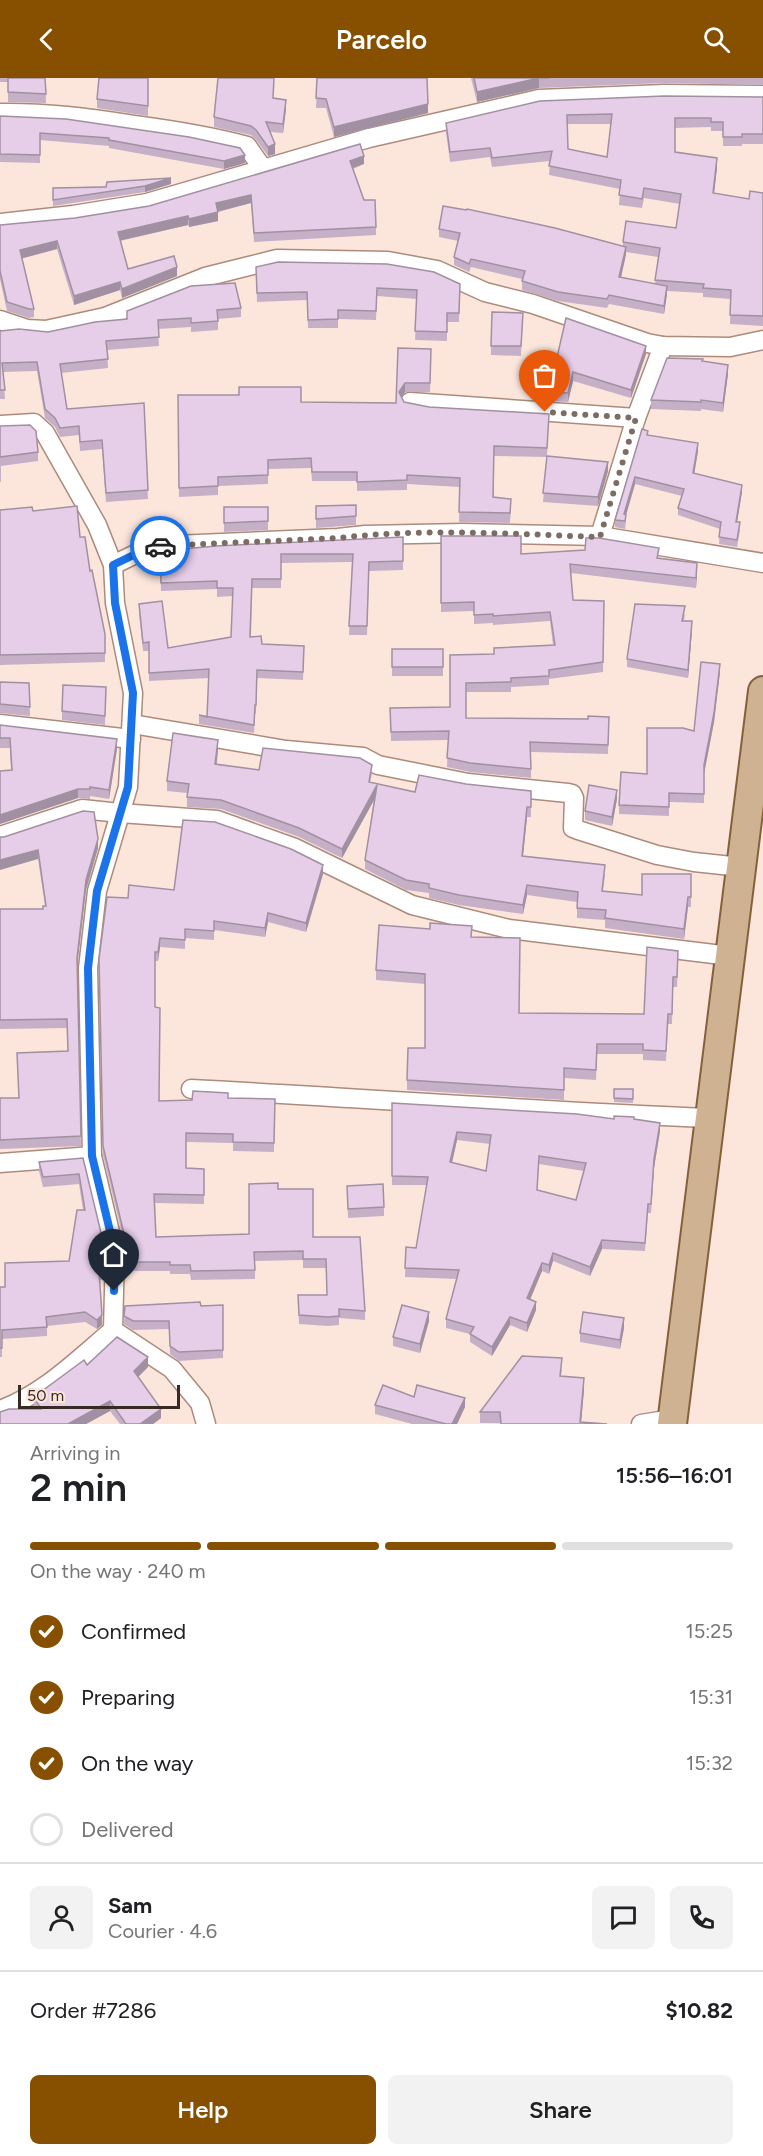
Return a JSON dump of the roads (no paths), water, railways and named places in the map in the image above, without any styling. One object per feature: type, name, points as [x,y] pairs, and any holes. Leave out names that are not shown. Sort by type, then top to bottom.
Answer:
[{"type":"main road","points":[[672,1421],[763,691]]},
{"type":"street","points":[[0,223],[73,215],[147,203],[369,138],[539,99],[664,94],[763,95]]},
{"type":"street","points":[[0,113],[28,112],[91,118],[208,136],[247,146],[263,170]]},
{"type":"street","points":[[0,320],[27,329],[46,330],[96,319],[205,277],[277,259],[388,261],[437,270],[485,292],[533,304],[647,343],[663,346],[730,347],[763,340]]},
{"type":"street","points":[[600,537],[636,418],[663,346]]},
{"type":"street","points":[[410,402],[636,418]]},
{"type":"street","points":[[0,425],[34,423],[45,433],[97,525],[113,565],[115,603],[133,693],[128,787],[97,891],[88,968],[92,1156],[115,1252],[113,1330],[44,1388],[17,1404],[0,1410]]},
{"type":"street","points":[[113,565],[152,546],[430,534],[600,537],[763,563]]},
{"type":"street","points":[[0,724],[131,731],[363,757],[378,765],[468,783],[568,793],[574,798],[573,828],[657,855],[741,867]]},
{"type":"street","points":[[0,836],[82,809],[217,820],[295,848],[412,905],[509,929],[730,956]]},
{"type":"street","points":[[191,1089],[710,1118]]},
{"type":"street","points":[[0,1163],[92,1156]]},
{"type":"street","points":[[113,1330],[171,1369],[200,1403],[206,1424]]},
{"type":"street","points":[[641,1424],[672,1421]]}]
